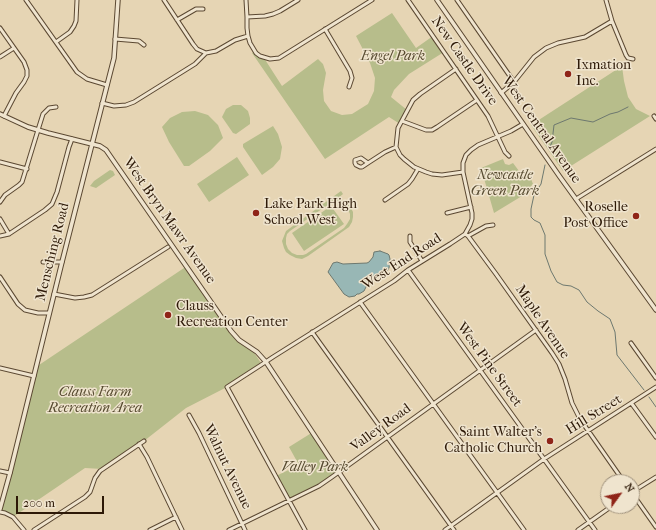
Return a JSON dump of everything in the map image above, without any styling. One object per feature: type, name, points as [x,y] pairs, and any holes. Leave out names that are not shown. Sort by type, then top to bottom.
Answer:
[{"type":"street","points":[[26,0],[77,72],[87,79],[107,85]]},
{"type":"street","points":[[56,42],[68,34],[73,28],[76,21],[77,0]]},
{"type":"street","name":"Mensching Road","points":[[0,508],[10,474],[114,58],[118,0]]},
{"type":"street","points":[[164,0],[193,44],[206,53]]},
{"type":"street","points":[[246,0],[248,36],[253,48],[260,56],[274,59],[278,59],[283,56],[372,0]]},
{"type":"street","points":[[247,17],[273,14],[298,0]]},
{"type":"street","name":"New Castle Drive","points":[[408,0],[488,116],[505,152],[509,156]]},
{"type":"street","points":[[457,0],[514,82]]},
{"type":"street","points":[[606,0],[612,21],[626,55],[628,58],[633,59]]},
{"type":"street","name":"West Central Avenue","points":[[439,1],[576,200],[656,310]]},
{"type":"street","points":[[178,20],[196,9],[202,9]]},
{"type":"street","points":[[501,93],[514,82],[534,57],[546,48],[558,43],[585,37],[612,21]]},
{"type":"street","points":[[0,28],[27,70],[27,76],[24,82],[2,115]]},
{"type":"street","points":[[325,29],[348,66],[352,78],[349,87]]},
{"type":"street","points":[[102,102],[114,106],[126,105],[134,102],[195,64],[206,53],[216,51],[235,40],[248,36]]},
{"type":"street","points":[[115,39],[139,41],[144,46]]},
{"type":"street","points":[[0,57],[14,48]]},
{"type":"street","points":[[456,68],[420,94],[409,106],[398,128],[396,147],[404,160],[418,169],[432,174],[463,172]]},
{"type":"street","points":[[402,121],[426,130],[432,130],[477,100]]},
{"type":"street","points":[[0,202],[5,195],[22,182],[41,119],[49,108],[56,107]]},
{"type":"street","name":"West Bryn Mawr Avenue","points":[[2,115],[38,130],[100,146],[106,150],[230,331],[239,340],[257,352],[266,362],[377,530]]},
{"type":"street","points":[[494,225],[486,226],[468,236],[465,234],[472,219],[471,207],[463,172],[464,160],[469,151],[478,145],[511,131],[523,124]]},
{"type":"street","points":[[0,236],[9,234],[52,204],[57,192],[68,147],[72,139]]},
{"type":"street","points":[[368,163],[384,152],[396,147]]},
{"type":"street","points":[[576,200],[656,150]]},
{"type":"street","points":[[0,162],[26,169]]},
{"type":"street","points":[[385,200],[408,184],[418,169]]},
{"type":"street","points":[[447,213],[471,207]]},
{"type":"street","points":[[0,219],[9,234]]},
{"type":"street","name":"West End Road","points":[[289,501],[227,387],[273,356],[394,281],[408,270],[465,234]]},
{"type":"street","points":[[410,236],[410,242],[422,261]]},
{"type":"street","name":"Maple Avenue","points":[[468,236],[559,364],[574,408],[588,431],[618,474]]},
{"type":"street","points":[[54,294],[75,298],[92,295],[168,247]]},
{"type":"street","points":[[43,262],[62,262]]},
{"type":"street","name":"West Pine Street","points":[[408,270],[595,530]]},
{"type":"street","points":[[0,276],[18,304],[24,310],[38,313],[50,313]]},
{"type":"street","points":[[360,302],[524,530]]},
{"type":"street","name":"Valley Road","points":[[229,530],[319,486],[536,330]]},
{"type":"street","points":[[312,332],[454,530]]},
{"type":"street","points":[[631,343],[656,378]]},
{"type":"street","points":[[0,368],[34,376]]},
{"type":"street","name":"Hill Street","points":[[445,530],[544,459],[632,404],[656,387]]},
{"type":"street","points":[[632,404],[656,437]]},
{"type":"street","name":"Walnut Avenue","points":[[189,415],[245,530]]},
{"type":"street","points":[[34,530],[85,497],[90,492],[95,478],[100,472],[144,441]]},
{"type":"street","points":[[139,444],[147,457],[182,530]]},
{"type":"street","points":[[0,471],[10,474]]},
{"type":"street","points":[[640,487],[656,477]]},
{"type":"street","points":[[289,501],[304,530]]},
{"type":"street","points":[[640,504],[656,527]]},
{"type":"street","points":[[0,512],[13,517],[24,530]]},
{"type":"street","points":[[578,530],[600,514]]},
{"type":"street","points":[[150,530],[176,518]]},
{"type":"green space","name":"Engel Park","points":[[392,13],[416,48],[433,36],[444,52],[409,74],[394,90],[391,97],[407,110],[400,124],[389,117],[325,159],[252,53],[255,51],[264,58],[282,86],[318,59],[323,64],[326,73],[323,90],[324,101],[331,111],[342,115],[352,114],[368,104],[374,91],[375,78],[370,63],[356,36]]},
{"type":"green space","points":[[622,66],[628,97],[636,109],[650,116],[563,171],[531,125]]},
{"type":"green space","points":[[233,105],[241,105],[248,111],[250,118],[250,124],[236,134],[233,133],[222,117],[226,109]]},
{"type":"green space","points":[[195,111],[208,115],[218,125],[223,138],[210,151],[189,166],[184,166],[169,142],[162,127],[170,118],[182,112]]},
{"type":"green space","points":[[273,126],[278,134],[282,147],[280,159],[273,167],[262,175],[243,147],[243,144]]},
{"type":"green space","points":[[237,157],[249,175],[209,202],[197,184]]},
{"type":"green space","name":"Newcastle Green Park","points":[[503,159],[505,164],[509,165],[513,163],[525,179],[531,179],[533,184],[522,196],[494,213],[481,168]]},
{"type":"green space","points":[[110,170],[113,171],[115,175],[96,188],[90,186],[94,181]]},
{"type":"green space","points":[[341,191],[343,194],[337,199],[350,206],[353,212],[352,222],[349,227],[302,259],[296,258],[286,252],[282,241],[286,231]],"holes":[[[332,202],[345,205],[350,214],[350,219],[344,228],[306,254],[297,255],[288,249],[286,238],[290,231]]]},
{"type":"green space","points":[[331,206],[344,224],[304,251],[292,233]]},
{"type":"green space","name":"Clauss Farm Recreation Area","points":[[187,266],[231,331],[251,348],[261,363],[227,387],[186,408],[144,441],[102,469],[85,468],[13,517],[0,512],[36,367]]},
{"type":"green space","name":"Valley Park","points":[[313,432],[339,472],[319,486],[289,501],[276,476],[299,465],[289,447]]},
{"type":"water","points":[[380,251],[389,255],[389,268],[367,285],[364,291],[355,296],[349,297],[344,294],[328,272],[333,263],[367,263],[373,257],[374,252]]},
{"type":"waterway","points":[[549,149],[552,142],[554,125],[571,118],[593,122],[628,107]]},
{"type":"waterway","points":[[545,165],[541,184],[534,195],[531,217],[540,223],[545,235],[545,254],[551,271],[557,282],[579,290],[587,302],[610,319],[615,332],[617,355],[644,390]]},
{"type":"waterway","points":[[649,397],[656,407]]},
{"type":"place","name":"Ixmation Inc.","points":[[568,74]]},
{"type":"place","name":"Lake Park High School West","points":[[256,213]]},
{"type":"place","name":"Roselle Post Office","points":[[636,216]]},
{"type":"place","name":"Clauss Recreation Center","points":[[168,315]]},
{"type":"place","name":"Saint Walter's Catholic Church","points":[[550,441]]}]
